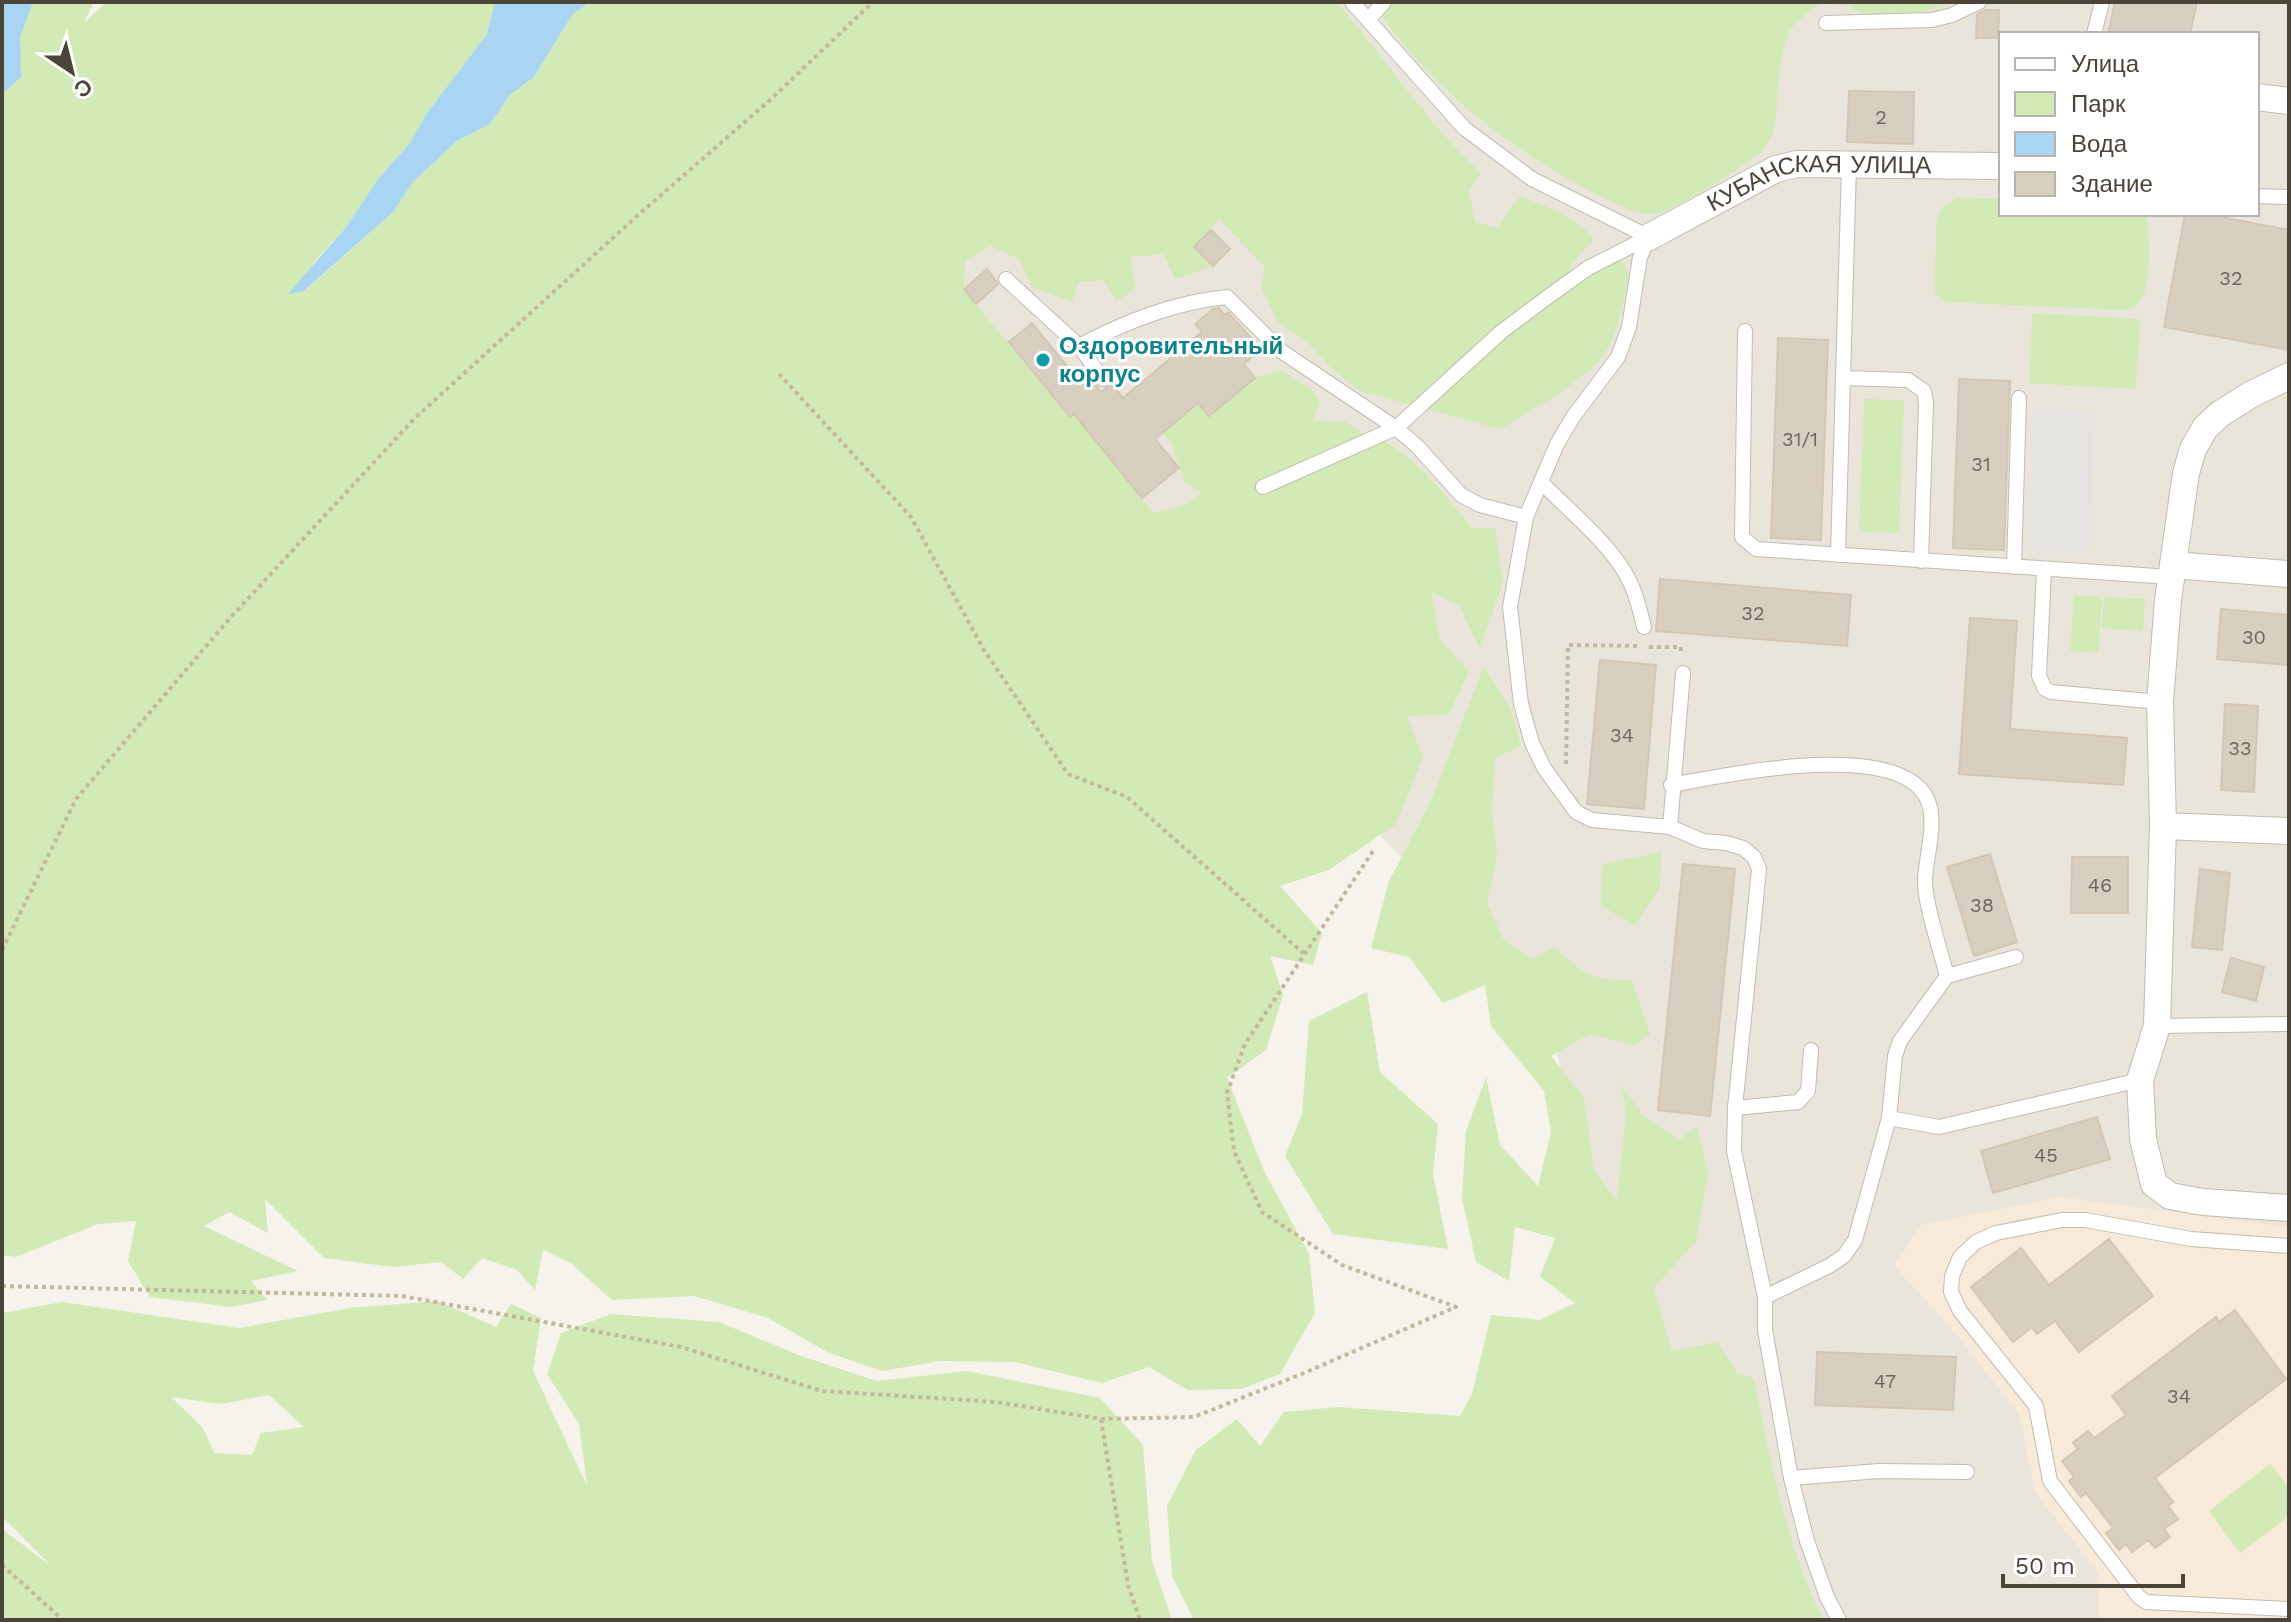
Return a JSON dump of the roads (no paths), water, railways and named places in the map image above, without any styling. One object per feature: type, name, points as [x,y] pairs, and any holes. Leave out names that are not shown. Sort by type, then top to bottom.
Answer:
[{"type":"street","points":[[2259,97],[2289,101]]},
{"type":"street","name":"КУБАНСКАЯ УЛИЦА","points":[[1649,237],[1776,169],[1797,164],[1999,166]]},
{"type":"street","points":[[2289,376],[2250,395],[2220,414],[2205,428],[2193,449],[2186,473],[2172,571],[2160,702],[2163,826],[2157,1026],[2140,1080],[2143,1139],[2154,1184],[2170,1196],[2192,1200],[2289,1208]]},
{"type":"street","points":[[2172,571],[2289,574]]},
{"type":"street","points":[[2163,826],[2289,831]]},
{"type":"lane","points":[[1352,2],[1464,128],[1532,179],[1649,237]]},
{"type":"lane","points":[[1368,20],[1384,2]]},
{"type":"lane","points":[[1826,23],[1932,20],[1952,15],[1979,2]]},
{"type":"lane","points":[[2094,32],[2102,2]]},
{"type":"lane","points":[[1838,555],[1849,165]]},
{"type":"lane","points":[[2259,196],[2289,197]]},
{"type":"lane","points":[[1263,487],[1396,428],[1501,332],[1588,268],[1649,237]]},
{"type":"lane","points":[[1649,237],[1640,257],[1629,327],[1618,357],[1557,444],[1526,517],[1510,607],[1521,704],[1532,743],[1544,768],[1576,812],[1592,820],[1670,827],[1703,841],[1743,848],[1754,857],[1759,869],[1735,1108],[1734,1151],[1765,1297],[1765,1330],[1791,1478],[1807,1541],[1827,1597],[1839,1620]]},
{"type":"lane","points":[[1006,279],[1079,346],[1103,379]]},
{"type":"lane","points":[[1079,346],[1121,324],[1200,299],[1227,297],[1281,351],[1396,428],[1418,447],[1461,495],[1480,505],[1526,517]]},
{"type":"lane","points":[[1745,331],[1742,537],[1746,543],[1763,551],[2044,569],[2172,571]]},
{"type":"lane","points":[[1843,378],[1908,380],[1924,391],[1921,561]]},
{"type":"lane","points":[[2014,567],[2019,398]]},
{"type":"lane","points":[[1541,482],[1603,545],[1628,576],[1644,627]]},
{"type":"lane","points":[[2044,569],[2039,676],[2045,689],[2160,702]]},
{"type":"lane","points":[[1670,827],[1671,785],[1683,673]]},
{"type":"lane","points":[[1671,785],[1768,768],[1853,764],[1889,771],[1916,785],[1930,805],[1931,833],[1925,883],[1947,976]]},
{"type":"lane","points":[[1765,1297],[1829,1266],[1844,1256],[1855,1240],[1889,1118],[1895,1056],[1900,1041],[1947,976],[2016,957]]},
{"type":"lane","points":[[2157,1026],[2289,1024]]},
{"type":"lane","points":[[1735,1108],[1798,1102],[1808,1091],[1811,1050]]},
{"type":"lane","points":[[1889,1118],[1939,1127],[2140,1080]]},
{"type":"lane","points":[[2289,1246],[2191,1239],[2085,1220],[2062,1220],[1996,1233],[1976,1242],[1960,1257],[1952,1276],[1951,1292],[1960,1311],[2036,1406],[2050,1481],[2139,1597],[2146,1602],[2289,1609]]},
{"type":"lane","points":[[1791,1478],[1879,1471],[1967,1472]]},
{"type":"water","points":[[2,2],[33,2],[20,37],[21,77],[2,94]]},
{"type":"water","points":[[495,2],[590,2],[572,15],[534,77],[509,96],[490,124],[457,141],[413,182],[393,212],[304,291],[288,294],[347,226],[378,179],[410,143],[427,113],[487,34]]},
{"type":"place","name":"Оздоровительный корпус","points":[[1043,360]]}]
